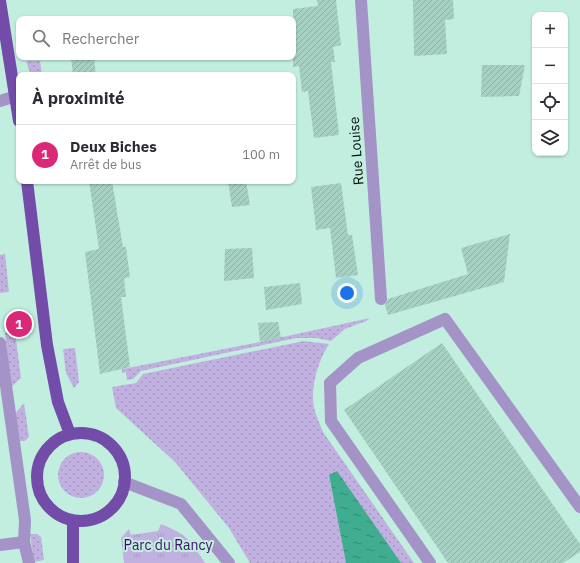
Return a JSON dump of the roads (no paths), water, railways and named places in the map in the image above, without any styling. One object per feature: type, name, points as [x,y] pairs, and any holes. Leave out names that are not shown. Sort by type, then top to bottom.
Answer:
[{"type":"main road","points":[[0,1],[16,96]]},
{"type":"main road","points":[[27,184],[47,345],[58,402],[70,434]]},
{"type":"main road","points":[[86,433],[101,438],[114,447],[123,462],[124,482],[124,489],[113,508],[94,520],[73,521],[58,515],[47,505],[39,492],[37,484],[38,468],[45,452],[55,441],[70,434],[86,433]]},
{"type":"main road","points":[[73,521],[73,563]]},
{"type":"street","name":"Rue Louise","points":[[361,0],[381,299]]},
{"type":"street","points":[[0,101],[16,96]]},
{"type":"street","points":[[430,563],[331,420],[330,383],[358,358],[445,319],[580,507]]},
{"type":"street","points":[[0,343],[25,520],[24,542],[29,563]]},
{"type":"street","points":[[124,482],[143,488],[181,504],[229,563]]},
{"type":"street","points":[[0,545],[24,542]]},
{"type":"water","points":[[337,471],[401,563],[346,563],[329,475]]},
{"type":"place","name":"Deux Biches","points":[[19,324]]},
{"type":"park label","name":"Parc du Rancy","points":[[168,545]]}]
